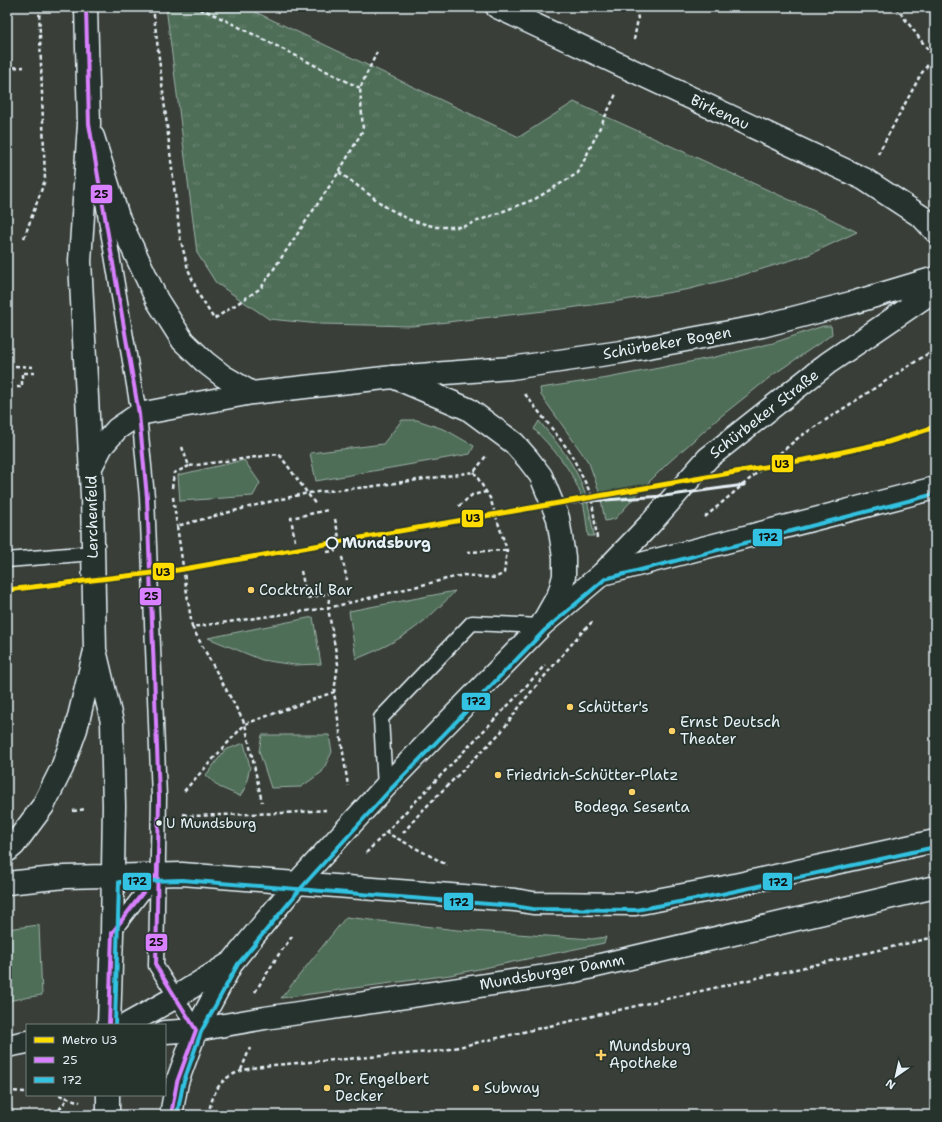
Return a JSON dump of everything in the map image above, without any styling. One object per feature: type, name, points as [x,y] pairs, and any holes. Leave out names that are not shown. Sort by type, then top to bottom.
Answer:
[{"type":"main road","name":"Lerchenfeld","points":[[86,7],[90,124],[80,261],[91,467],[95,650],[112,722],[114,806],[109,1024]]},
{"type":"main road","name":"Birkenau","points":[[497,7],[864,179],[922,217],[935,231]]},
{"type":"main road","points":[[90,124],[118,217],[157,300],[183,340],[205,362],[223,376],[252,393]]},
{"type":"main road","name":"Schürbeker Bogen","points":[[91,467],[102,446],[117,429],[139,414],[252,393],[393,377],[511,368],[621,352],[762,326],[855,302],[935,278]]},
{"type":"main road","name":"Schürbeker Straße","points":[[233,961],[297,883],[367,806],[541,626],[602,574],[650,524],[708,458],[828,363],[935,290]]},
{"type":"main road","name":"Schürbeker Bogen","points":[[393,377],[468,409],[514,442],[541,476],[558,518],[564,558],[564,576],[559,594],[541,626]]},
{"type":"main road","points":[[602,574],[935,488]]},
{"type":"main road","points":[[7,851],[14,845],[43,806],[62,768],[76,729],[95,650]]},
{"type":"main road","points":[[7,883],[65,877],[182,874],[515,900],[533,903],[635,904],[721,888],[935,841]]},
{"type":"main road","name":"Mundsburger Damm","points":[[166,1032],[196,1030],[566,973],[933,890]]},
{"type":"main road","points":[[128,1024],[176,998],[233,961]]},
{"type":"main road","points":[[171,1115],[177,1082],[196,1030],[233,961]]},
{"type":"main road","points":[[7,1046],[26,1042]]},
{"type":"main road","points":[[108,1096],[108,1115]]},
{"type":"lane","points":[[90,124],[139,414],[147,497],[159,770],[156,966],[196,1030]]},
{"type":"lane","points":[[7,560],[93,553]]},
{"type":"lane","points":[[385,787],[381,718],[472,623],[541,626]]},
{"type":"lane","points":[[112,933],[157,874]]},
{"type":"path","points":[[24,238],[45,180],[39,7]]},
{"type":"path","points":[[153,7],[180,237],[191,276],[199,295],[214,319],[261,288],[339,172],[363,130],[360,88],[377,52]]},
{"type":"path","points":[[193,7],[211,13],[360,88]]},
{"type":"path","points":[[864,179],[921,74],[934,58],[896,7]]},
{"type":"path","points":[[7,68],[24,67]]},
{"type":"path","points":[[339,172],[386,207],[410,220],[436,227],[462,227],[535,199],[578,172],[628,69]]},
{"type":"path","points":[[704,518],[798,438],[935,350]]},
{"type":"path","points":[[15,366],[35,367]]},
{"type":"path","points":[[17,387],[22,387],[22,373],[35,373]]},
{"type":"path","points":[[182,447],[189,466]]},
{"type":"path","points":[[262,802],[245,724],[192,627],[172,487],[174,473],[189,466],[279,454],[316,505]]},
{"type":"path","points":[[177,526],[308,493],[368,487],[474,472],[486,455]]},
{"type":"path","points":[[192,627],[328,608],[464,575],[495,578],[504,574],[507,550],[490,498],[474,472]]},
{"type":"path","points":[[459,506],[472,495],[486,492]]},
{"type":"path","points":[[295,541],[290,518],[328,510]]},
{"type":"path","points":[[335,519],[340,542]]},
{"type":"path","points":[[467,552],[507,550]]},
{"type":"path","points":[[327,552],[336,551]]},
{"type":"path","points":[[342,557],[347,580]]},
{"type":"path","points":[[301,571],[307,598],[344,590]]},
{"type":"path","points":[[329,599],[328,608],[338,664],[334,692],[349,791],[367,806]]},
{"type":"path","points":[[403,833],[420,813],[501,732],[526,698],[580,633],[597,618]]},
{"type":"path","points":[[334,886],[520,693],[546,664]]},
{"type":"path","points":[[180,797],[245,724],[334,692]]},
{"type":"path","points":[[241,1070],[250,1049],[250,1021],[248,1003],[279,954],[297,930]]},
{"type":"path","points":[[208,1115],[216,1089],[226,1078],[241,1070],[262,1066],[441,1052],[935,937]]},
{"type":"path","points":[[7,1090],[26,1092]]},
{"type":"path","points":[[62,1096],[81,1103]]},
{"type":"path","points":[[55,1115],[68,1098]]},
{"type":"green space","points":[[166,7],[245,7],[519,137],[574,102],[823,215],[857,232],[808,255],[736,277],[690,289],[613,302],[412,326],[320,324],[269,319],[216,283],[197,253]]},
{"type":"green space","points":[[823,326],[831,326],[832,334],[774,374],[720,417],[668,463],[615,519],[605,521],[600,494],[589,463],[541,395],[540,388],[608,378],[715,357],[773,343]]},
{"type":"green space","points":[[402,420],[417,420],[446,430],[474,446],[470,454],[316,481],[310,453],[383,444]]},
{"type":"green space","points":[[539,421],[564,453],[575,470],[587,500],[594,536],[588,536],[582,499],[570,472],[534,429]]},
{"type":"green space","points":[[244,460],[260,483],[253,496],[180,501],[178,475]]},
{"type":"green space","points":[[455,591],[432,614],[410,632],[371,653],[356,659],[349,611]]},
{"type":"green space","points":[[313,617],[321,664],[294,665],[262,660],[208,638]]},
{"type":"green space","points":[[262,735],[329,735],[332,752],[322,772],[301,787],[271,788],[259,751]]},
{"type":"green space","points":[[244,743],[250,767],[245,788],[240,796],[219,787],[206,775],[225,750]]},
{"type":"green space","points":[[346,917],[457,930],[592,939],[606,937],[604,943],[450,975],[281,998]]},
{"type":"green space","points":[[39,925],[42,995],[7,1001],[7,929]]},
{"type":"railway","points":[[509,511],[590,501],[664,496],[744,485]]},
{"type":"metro line","name":"U3","points":[[7,590],[178,570],[815,458],[888,442],[935,427]]},
{"type":"transit line","name":"25","points":[[86,7],[89,124],[139,414],[147,497],[159,797],[156,966],[196,1030],[177,1082],[171,1115]]},
{"type":"transit line","name":"172","points":[[177,1115],[183,1084],[201,1032],[238,964],[302,887],[389,791],[545,630],[605,579],[935,494]]},
{"type":"transit line","name":"172","points":[[115,1024],[119,882],[182,880],[514,906],[533,909],[636,910],[722,894],[935,847]]},
{"type":"transit line","name":"25","points":[[109,1024],[112,933],[157,874],[157,864]]},
{"type":"place","name":"Mundsburg","points":[[332,543]]},
{"type":"place","name":"Cocktrail Bar","points":[[251,590]]},
{"type":"place","name":"Schütter's","points":[[570,707]]},
{"type":"place","name":"Ernst Deutsch Theater","points":[[672,731]]},
{"type":"place","name":"Friedrich-Schütter-Platz","points":[[498,775]]},
{"type":"place","name":"Bodega Sesenta","points":[[632,792]]},
{"type":"place","name":"U Mundsburg","points":[[159,823]]},
{"type":"place","name":"Mundsburg Apotheke","points":[[601,1055]]},
{"type":"place","name":"Dr. Engelbert Decker","points":[[327,1088]]},
{"type":"place","name":"Subway","points":[[476,1088]]}]
